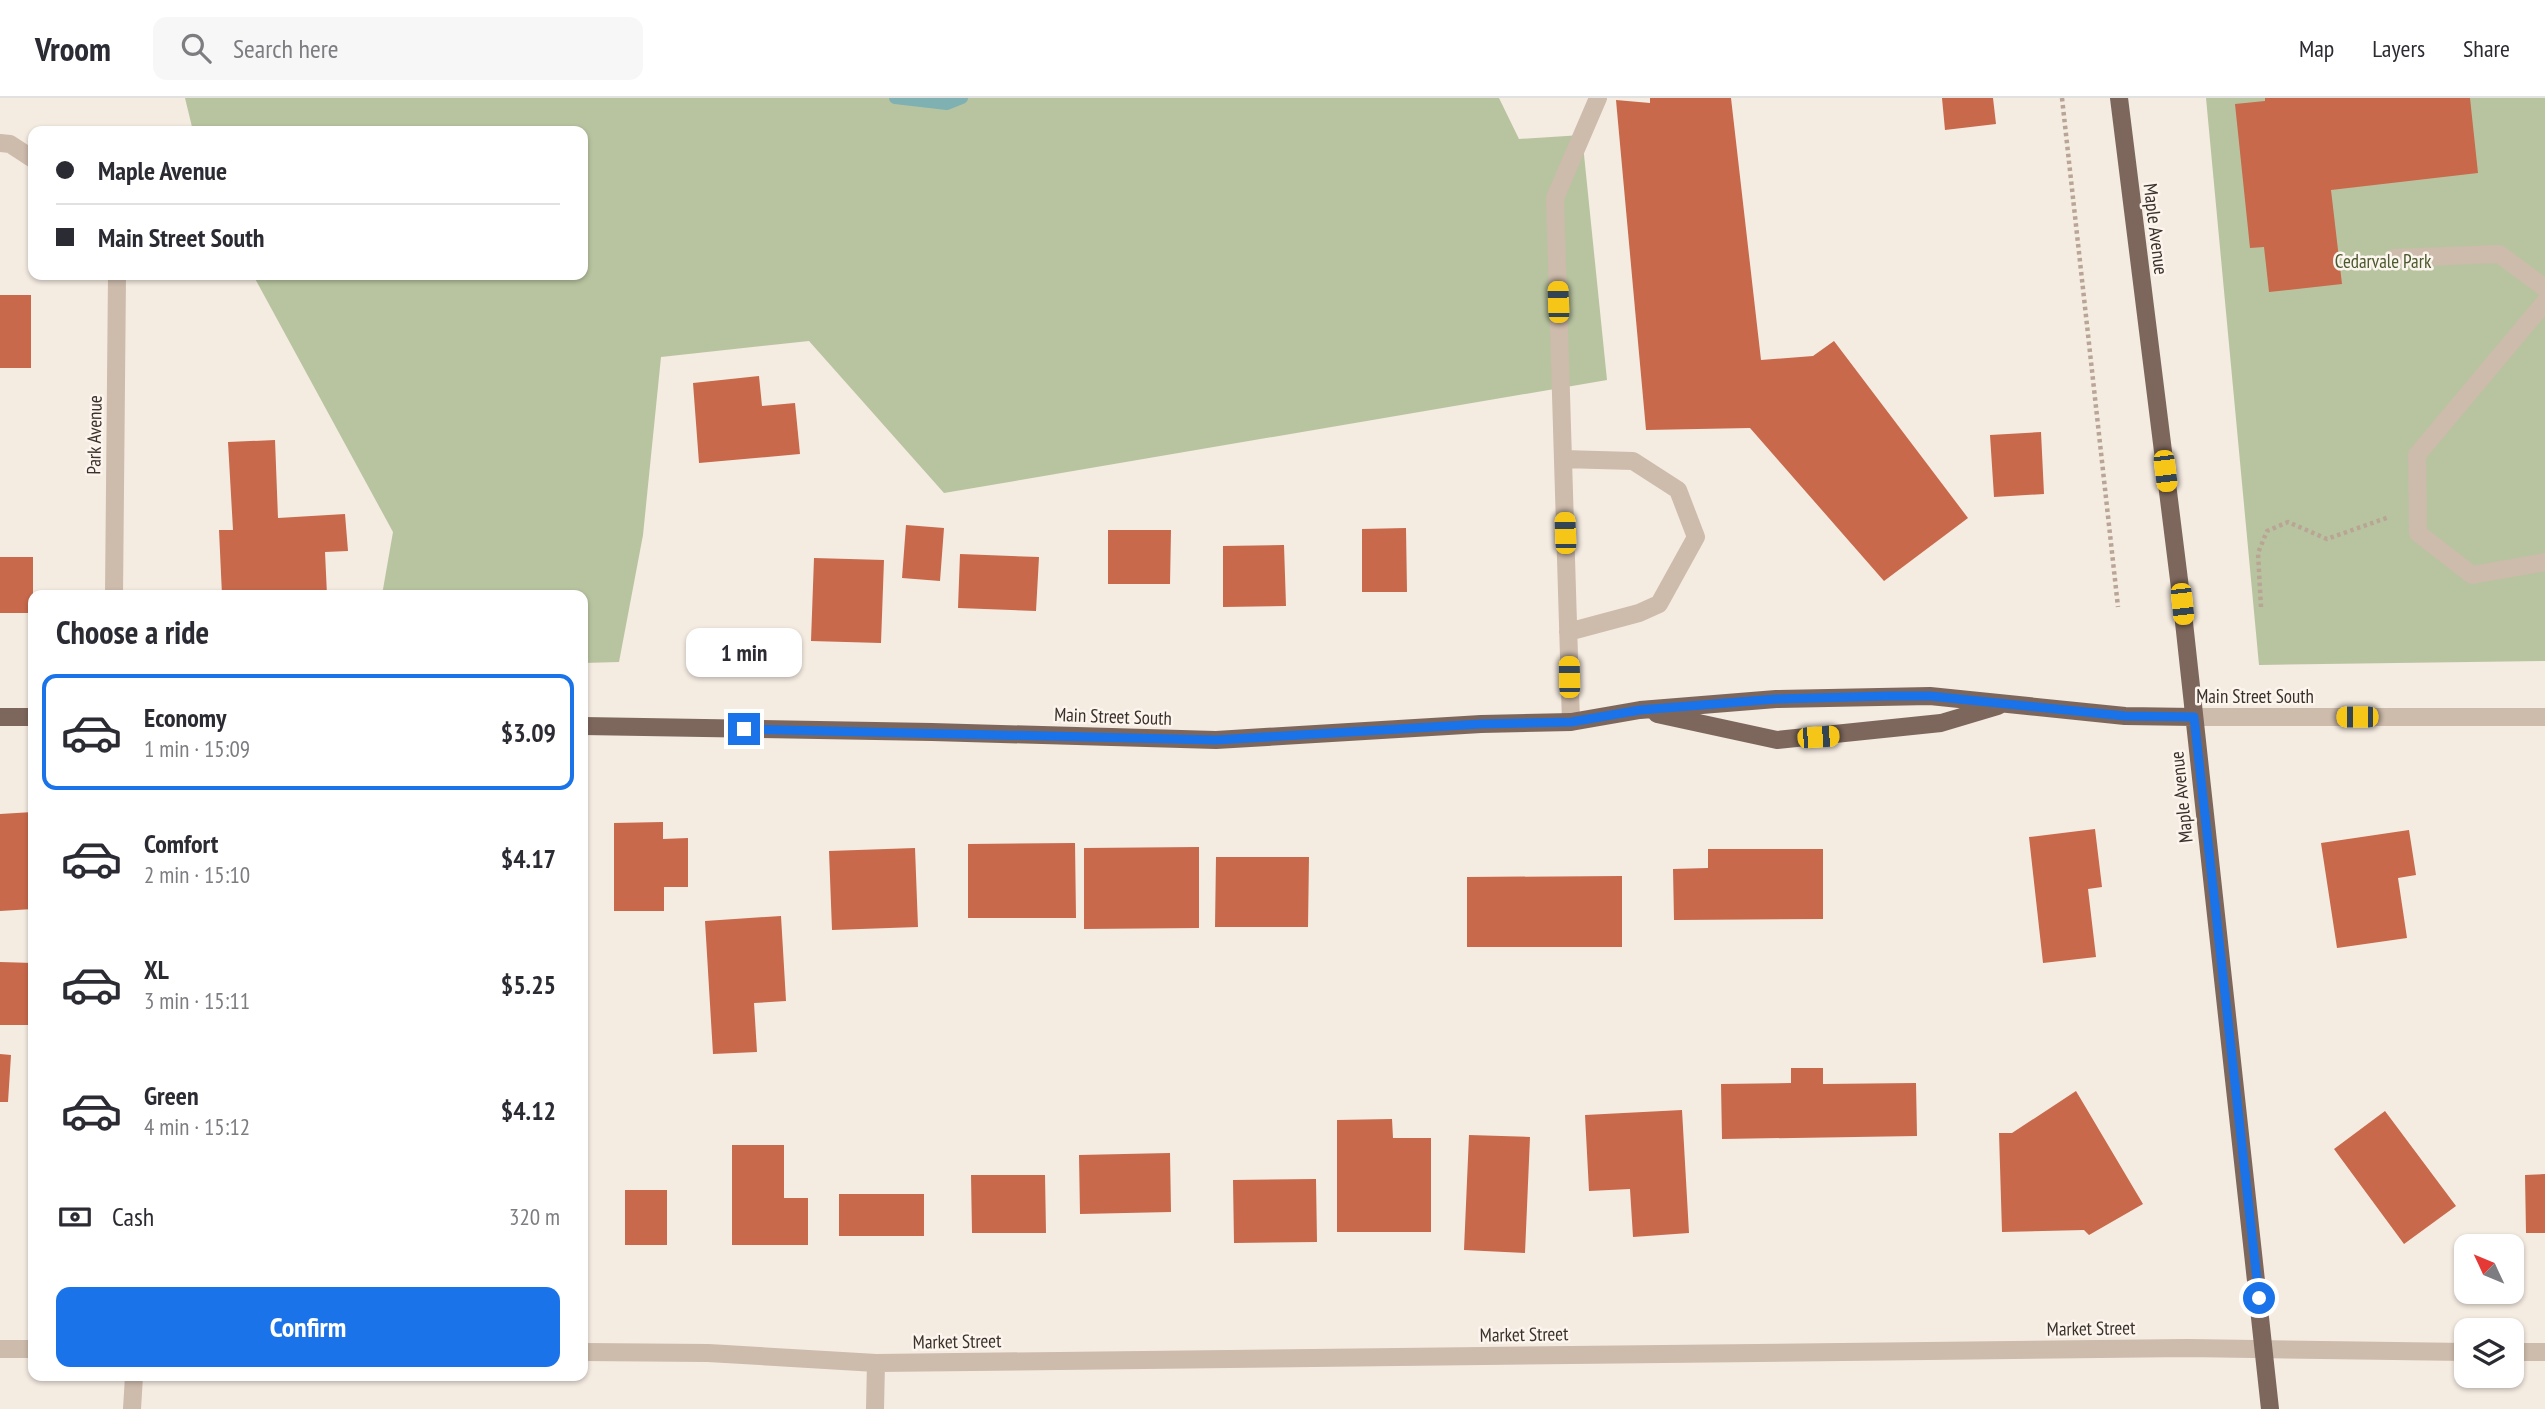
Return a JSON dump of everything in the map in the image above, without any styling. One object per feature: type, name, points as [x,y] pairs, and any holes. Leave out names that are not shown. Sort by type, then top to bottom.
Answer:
[{"type":"main road","name":"Maple Avenue","points":[[2119,98],[2182,604],[2270,1409]]},
{"type":"main road","name":"Main Street South","points":[[588,726],[1216,740],[1481,724],[1571,722],[1640,710],[1776,699],[1930,696],[2125,716],[2194,717]]},
{"type":"main road","name":"Main Street South","points":[[1640,710],[1777,740],[1941,723],[2008,703]]},
{"type":"main road","points":[[0,717],[28,718]]},
{"type":"street","points":[[1571,722],[1555,198],[1598,98]]},
{"type":"street","points":[[0,143],[10,144],[28,156]]},
{"type":"street","points":[[2394,258],[2499,254],[2545,288]]},
{"type":"street","name":"Park Avenue","points":[[114,590],[117,280]]},
{"type":"street","points":[[2545,302],[2417,455],[2418,533],[2472,575],[2545,562]]},
{"type":"street","points":[[1563,458],[1633,461],[1678,489],[1696,537],[1658,604],[1639,613],[1568,632]]},
{"type":"street","name":"Main Street South","points":[[2194,717],[2545,717]]},
{"type":"street","name":"Market Street","points":[[588,1352],[708,1353],[876,1363],[2265,1348],[2454,1352]]},
{"type":"street","points":[[0,1349],[28,1349]]},
{"type":"street","points":[[2524,1352],[2545,1352]]},
{"type":"street","points":[[875,1409],[876,1363]]},
{"type":"street","points":[[132,1409],[134,1381]]},
{"type":"path","points":[[2063,98],[2118,607]]},
{"type":"path","points":[[2261,607],[2258,554],[2267,531],[2288,522],[2328,539],[2417,507]]},
{"type":"green space","points":[[185,98],[1499,98],[1519,139],[1582,135],[1607,380],[944,493],[809,341],[661,357],[643,535],[619,662],[588,663],[588,590],[383,590],[393,532],[256,280],[588,280],[588,126],[192,126]]},
{"type":"green space","name":"Cedarvale Park","points":[[2206,98],[2545,98],[2545,661],[2259,665]]},
{"type":"building","points":[[1650,98],[1731,98],[1761,360],[1813,356],[1834,341],[1968,518],[1884,581],[1750,428],[1646,430],[1616,100],[1650,103]]},
{"type":"building","points":[[1942,98],[1993,98],[1996,124],[1945,130]]},
{"type":"building","points":[[2265,98],[2470,98],[2478,173],[2331,190],[2342,284],[2269,292],[2264,247],[2250,248],[2235,104],[2265,101]]},
{"type":"building","points":[[0,295],[31,295],[31,368],[0,368]]},
{"type":"building","points":[[759,376],[762,406],[795,403],[800,454],[699,463],[693,383]]},
{"type":"building","points":[[2041,432],[2044,494],[1994,497],[1990,435]]},
{"type":"building","points":[[275,440],[278,518],[345,514],[348,551],[325,552],[327,590],[222,590],[219,530],[233,530],[228,442]]},
{"type":"building","points":[[906,525],[944,528],[940,581],[902,578]]},
{"type":"building","points":[[1406,528],[1407,592],[1362,592],[1362,529]]},
{"type":"building","points":[[1108,530],[1171,530],[1170,584],[1108,584]]},
{"type":"building","points":[[1284,545],[1286,606],[1223,607],[1223,546]]},
{"type":"building","points":[[960,554],[1039,557],[1036,611],[958,608]]},
{"type":"building","points":[[0,557],[33,557],[33,590],[28,590],[28,613],[0,613]]},
{"type":"building","points":[[814,558],[884,560],[881,643],[811,641]]},
{"type":"building","points":[[28,812],[28,909],[0,911],[0,814]]},
{"type":"building","points":[[663,822],[663,839],[688,838],[688,887],[664,887],[664,911],[614,911],[614,823]]},
{"type":"building","points":[[2095,829],[2102,887],[2088,889],[2096,957],[2043,963],[2029,837]]},
{"type":"building","points":[[2409,830],[2416,875],[2398,878],[2407,938],[2337,948],[2321,843]]},
{"type":"building","points":[[1075,843],[1076,918],[968,918],[968,844]]},
{"type":"building","points":[[1199,847],[1199,928],[1084,929],[1084,848]]},
{"type":"building","points":[[915,848],[918,927],[832,930],[829,851]]},
{"type":"building","points":[[1708,849],[1823,849],[1823,919],[1674,920],[1673,869],[1708,868]]},
{"type":"building","points":[[1216,857],[1309,857],[1308,927],[1215,927]]},
{"type":"building","points":[[1622,876],[1622,947],[1467,947],[1467,877]]},
{"type":"building","points":[[781,916],[786,1001],[754,1003],[757,1052],[713,1054],[705,921]]},
{"type":"building","points":[[0,962],[28,963],[28,1025],[0,1025]]},
{"type":"building","points":[[0,1054],[11,1055],[8,1102],[0,1102]]},
{"type":"building","points":[[1791,1068],[1823,1068],[1823,1084],[1916,1083],[1917,1136],[1722,1139],[1721,1084],[1791,1083]]},
{"type":"building","points":[[2076,1091],[2143,1204],[2089,1235],[2084,1230],[2002,1232],[1999,1133],[2012,1133]]},
{"type":"building","points":[[1682,1110],[1689,1233],[1633,1237],[1630,1189],[1589,1191],[1585,1115]]},
{"type":"building","points":[[2385,1111],[2456,1206],[2404,1244],[2334,1149]]},
{"type":"building","points":[[1392,1119],[1393,1138],[1431,1138],[1431,1232],[1337,1232],[1337,1120]]},
{"type":"building","points":[[1469,1135],[1530,1137],[1525,1253],[1464,1250]]},
{"type":"building","points":[[732,1145],[784,1145],[784,1198],[808,1198],[808,1245],[732,1245]]},
{"type":"building","points":[[1170,1153],[1171,1212],[1080,1214],[1079,1155]]},
{"type":"building","points":[[2545,1174],[2545,1233],[2526,1233],[2525,1175]]},
{"type":"building","points":[[971,1175],[1045,1175],[1046,1233],[972,1233]]},
{"type":"building","points":[[1316,1179],[1317,1242],[1234,1243],[1233,1180]]},
{"type":"building","points":[[625,1190],[667,1190],[667,1245],[625,1245]]},
{"type":"building","points":[[839,1194],[924,1194],[924,1236],[839,1236]]},
{"type":"waterway","points":[[895,98],[947,104],[962,98]]},
{"type":"route","points":[[744,729],[1216,740],[1481,724],[1571,722],[1640,710],[1776,699],[1887,696],[1930,696],[2125,716],[2194,717],[2259,1298]]}]
